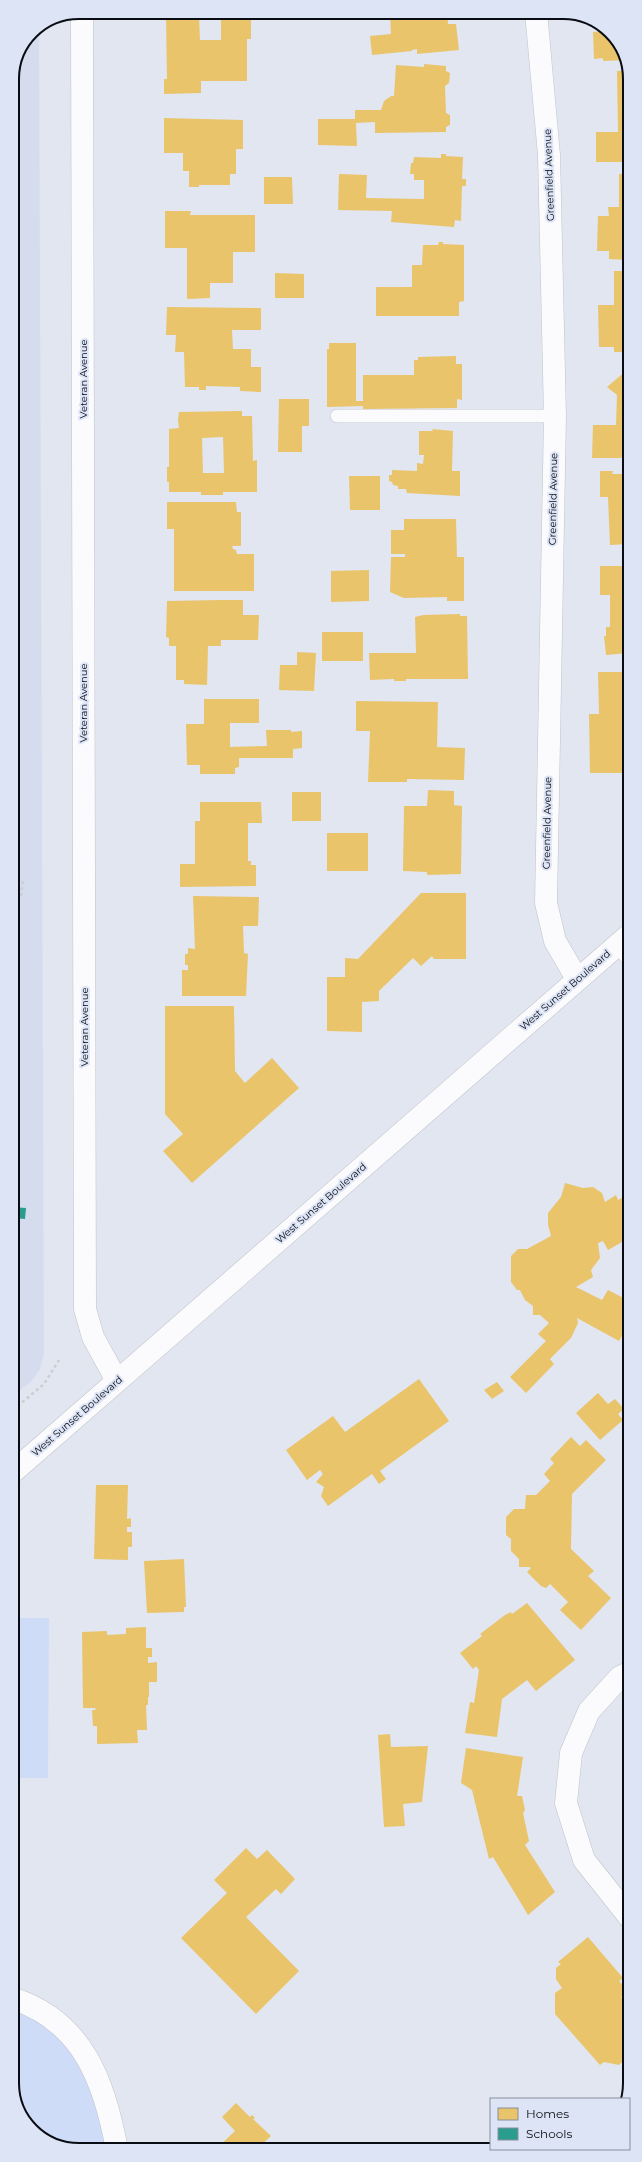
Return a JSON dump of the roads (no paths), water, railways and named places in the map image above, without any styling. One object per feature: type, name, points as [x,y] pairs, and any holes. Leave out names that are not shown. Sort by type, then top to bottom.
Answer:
[{"type":"street","name":"Veteran Avenue","points":[[82,19],[85,1309],[93,1337],[117,1381]]},
{"type":"street","name":"Greenfield Avenue","points":[[537,19],[549,155],[555,416],[546,904],[554,941],[576,979]]},
{"type":"street","name":"West Sunset Boulevard","points":[[19,1467],[576,979],[623,948]]},
{"type":"street","points":[[623,1676],[589,1711],[571,1753],[566,1803],[584,1860],[623,1909]]},
{"type":"street","points":[[19,2001],[34,2006],[48,2014],[75,2040],[102,2088],[115,2143]]},
{"type":"lane","points":[[336,416],[555,416]]}]
